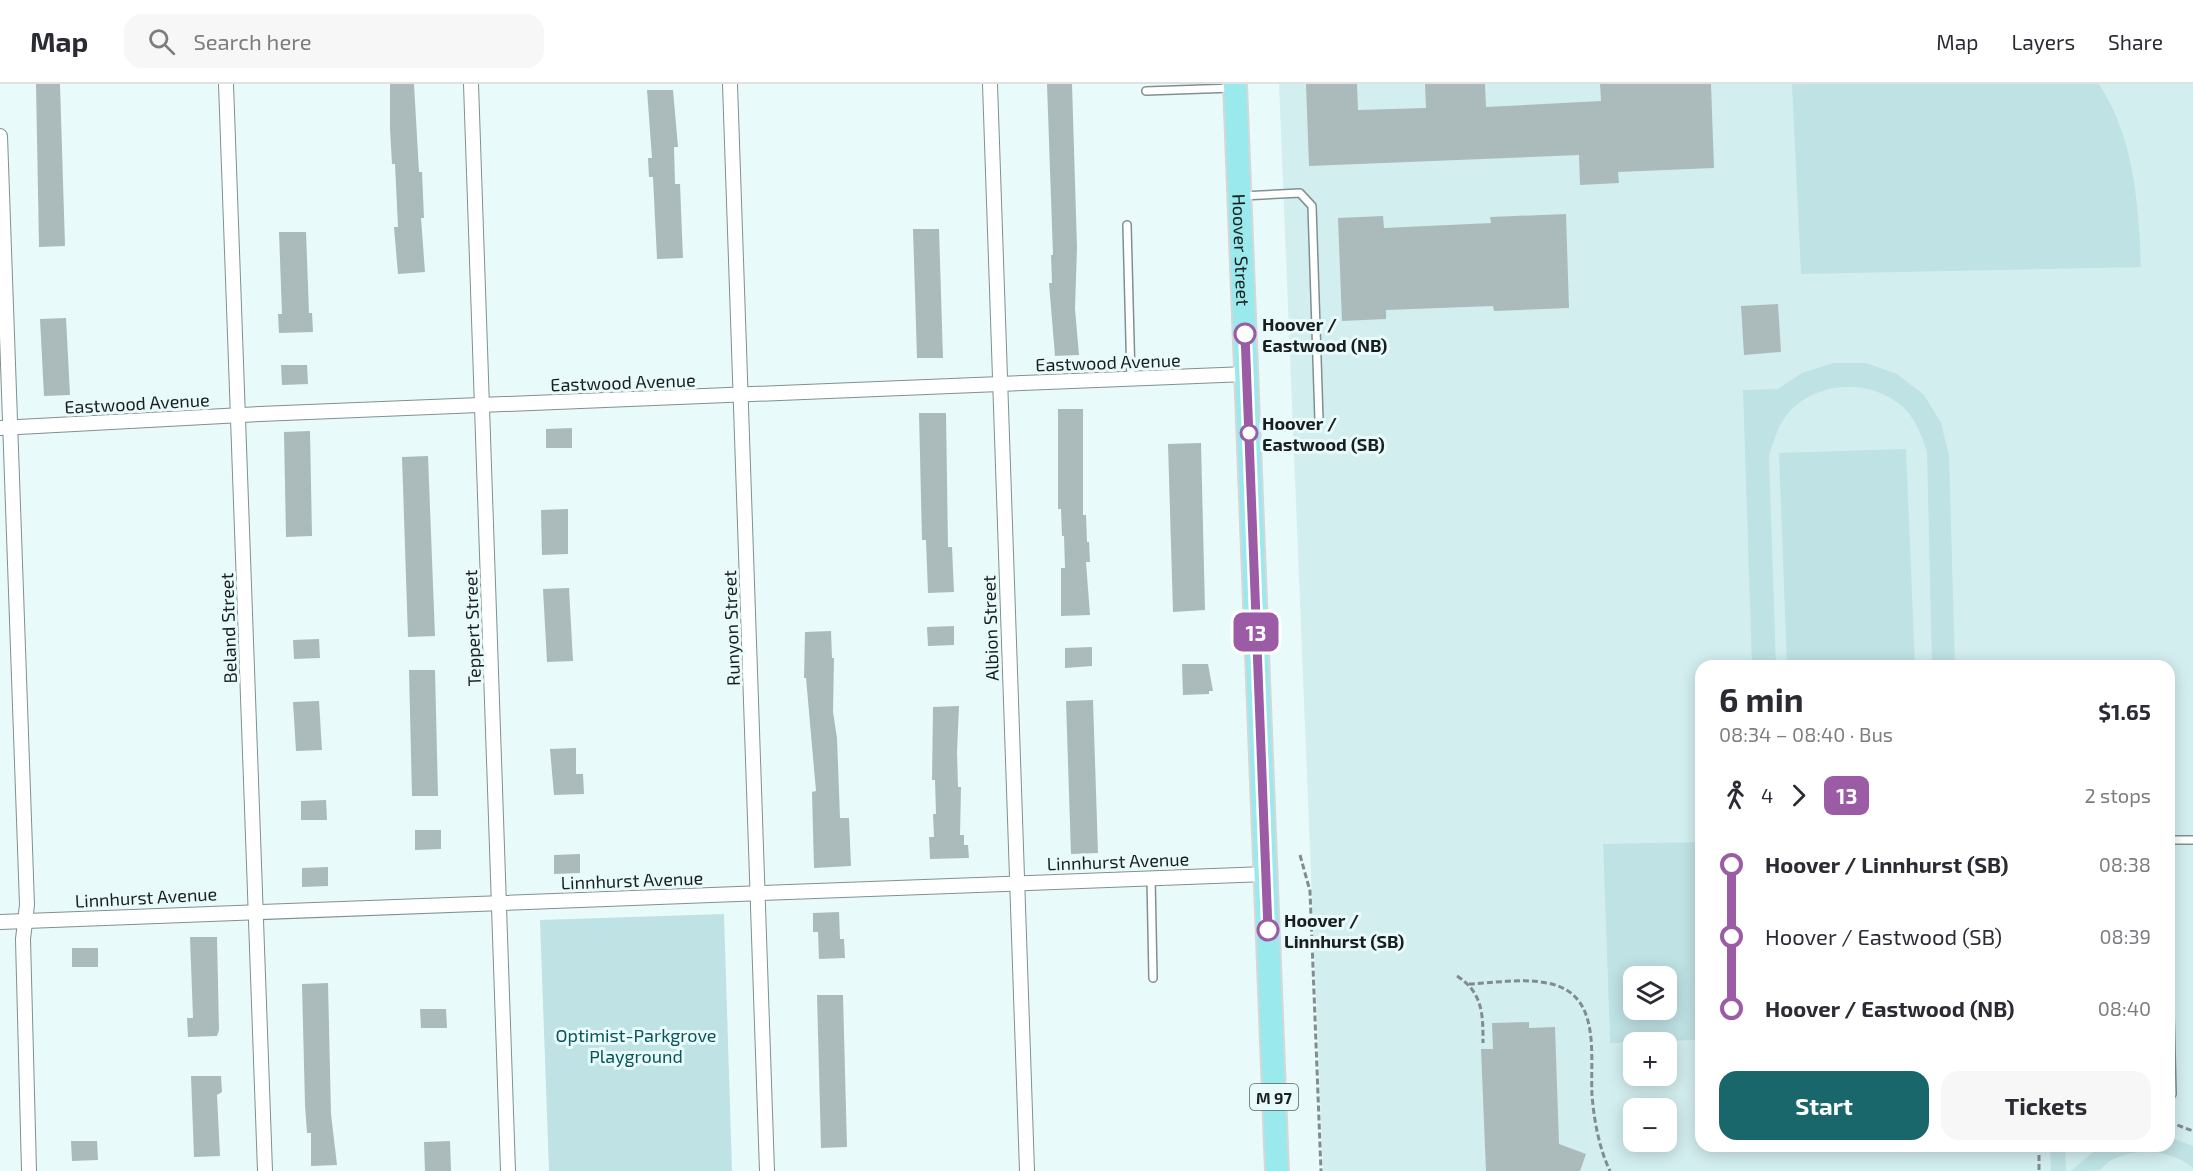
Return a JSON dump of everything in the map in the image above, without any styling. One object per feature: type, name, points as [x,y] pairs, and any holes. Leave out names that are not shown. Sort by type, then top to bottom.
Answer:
[{"type":"main road","name":"Hoover Street","points":[[1235,86],[1277,1171]]},
{"type":"street","name":"Beland Street","points":[[226,84],[265,1171]]},
{"type":"street","name":"Teppert Street","points":[[471,84],[508,1171]]},
{"type":"street","name":"Runyon Street","points":[[729,84],[767,1171]]},
{"type":"street","name":"Albion Street","points":[[990,84],[1027,1171]]},
{"type":"street","points":[[0,136],[5,428],[27,905],[23,939],[30,1171]]},
{"type":"street","name":"Eastwood Avenue","points":[[5,428],[482,405],[1247,374]]},
{"type":"street","name":"Linnhurst Avenue","points":[[0,922],[238,911],[1266,874]]},
{"type":"lane","points":[[1146,91],[1235,86]]},
{"type":"lane","points":[[1240,196],[1300,193],[1312,206],[1319,420],[1313,426],[1249,427]]},
{"type":"lane","points":[[1127,225],[1131,379]]},
{"type":"lane","points":[[2175,840],[2193,840]]},
{"type":"lane","points":[[1151,878],[1153,978]]},
{"type":"path","points":[[1300,855],[1310,891],[1321,1171]]},
{"type":"path","points":[[1457,976],[1468,984],[1482,1006],[1483,1043]]},
{"type":"path","points":[[1468,984],[1545,982],[1566,990],[1582,1004],[1592,1036],[1594,1116],[1610,1171]]},
{"type":"path","points":[[2175,1124],[2193,1131]]},
{"type":"path","points":[[2038,1152],[2040,1171]]},
{"type":"shaded area","points":[[1279,84],[2193,84],[2193,1171],[1323,1171]]},
{"type":"green space","points":[[1792,84],[2099,84],[2111,105],[2127,150],[2136,196],[2141,267],[1801,274]]},
{"type":"green space","points":[[1833,363],[1866,363],[1897,374],[1924,395],[1941,423],[1949,455],[1955,660],[1932,660],[1927,451],[1923,439],[1908,412],[1890,398],[1876,391],[1846,387],[1816,393],[1802,401],[1786,416],[1775,438],[1769,456],[1776,660],[1752,660],[1743,390],[1778,389],[1802,373]]},
{"type":"green space","points":[[1906,449],[1915,660],[1787,660],[1779,453]]},
{"type":"green space","points":[[1695,842],[1695,1040],[1677,1041],[1677,1032],[1623,1032],[1623,1043],[1610,1043],[1603,844]]},
{"type":"green space","name":"Optimist-Parkgrove Playground","points":[[724,914],[732,1171],[549,1171],[540,920]]},
{"type":"green space","points":[[2175,1139],[2193,1146],[2193,1168],[2174,1157],[2152,1152],[2175,1152]]},
{"type":"green space","points":[[2050,1152],[2065,1152],[2066,1171],[2051,1171]]},
{"type":"green space","points":[[2093,1152],[2141,1152],[2120,1157],[2099,1170],[2071,1171]]},
{"type":"building","points":[[36,84],[60,84],[65,246],[39,247]]},
{"type":"building","points":[[390,84],[414,84],[419,172],[422,172],[424,218],[421,218],[425,272],[398,274],[394,227],[398,227],[395,164],[392,164],[390,129]]},
{"type":"building","points":[[1047,84],[1072,84],[1077,248],[1075,309],[1079,355],[1055,356],[1049,283],[1052,283],[1051,255],[1053,255]]},
{"type":"building","points":[[1306,84],[1357,84],[1358,110],[1426,108],[1425,84],[1485,84],[1486,107],[1601,101],[1600,84],[1711,84],[1714,168],[1618,172],[1619,183],[1580,185],[1579,155],[1309,166]]},
{"type":"building","points":[[647,90],[673,90],[678,147],[674,147],[675,184],[680,184],[683,258],[657,259],[653,177],[649,177],[648,158],[652,158]]},
{"type":"building","points":[[1566,214],[1569,308],[1494,311],[1493,306],[1386,310],[1386,319],[1342,321],[1338,218],[1383,216],[1384,228],[1491,223],[1490,217]]},
{"type":"building","points":[[913,229],[939,229],[943,358],[917,358]]},
{"type":"building","points":[[279,232],[306,232],[309,313],[312,313],[313,332],[279,333],[278,314],[282,314]]},
{"type":"building","points":[[1778,304],[1781,352],[1744,355],[1741,306]]},
{"type":"building","points":[[66,318],[70,395],[44,396],[40,319]]},
{"type":"building","points":[[281,365],[307,365],[308,384],[282,385]]},
{"type":"building","points":[[1058,409],[1083,409],[1083,515],[1086,515],[1087,542],[1089,542],[1090,562],[1086,562],[1090,615],[1061,616],[1061,568],[1065,568],[1061,509],[1058,509]]},
{"type":"building","points":[[919,413],[946,413],[948,547],[952,547],[954,592],[928,593],[926,540],[922,540]]},
{"type":"building","points":[[572,428],[572,448],[546,448],[546,429]]},
{"type":"building","points":[[310,431],[312,536],[286,537],[284,432]]},
{"type":"building","points":[[1201,443],[1205,610],[1173,612],[1168,444]]},
{"type":"building","points":[[428,456],[435,636],[408,637],[402,457]]},
{"type":"building","points":[[568,509],[568,554],[542,555],[541,510]]},
{"type":"building","points":[[569,588],[573,661],[547,662],[543,589]]},
{"type":"building","points":[[954,626],[954,645],[928,646],[927,627]]},
{"type":"building","points":[[831,631],[832,658],[834,658],[833,712],[837,738],[840,818],[849,818],[851,866],[814,868],[812,792],[816,791],[806,678],[804,678],[805,632]]},
{"type":"building","points":[[319,639],[320,658],[294,659],[293,640]]},
{"type":"building","points":[[1092,647],[1092,666],[1065,668],[1065,648]]},
{"type":"building","points":[[1182,664],[1208,664],[1213,691],[1209,691],[1209,694],[1183,695]]},
{"type":"building","points":[[409,670],[435,670],[438,796],[412,796]]},
{"type":"building","points":[[1093,700],[1098,853],[1071,854],[1066,701]]},
{"type":"building","points":[[319,701],[322,750],[296,751],[293,702]]},
{"type":"building","points":[[959,706],[957,752],[958,787],[961,787],[960,835],[964,835],[964,845],[968,845],[969,858],[930,859],[929,837],[934,837],[933,814],[936,814],[935,780],[932,780],[933,707]]},
{"type":"building","points":[[576,748],[576,774],[583,774],[584,794],[554,795],[550,749]]},
{"type":"building","points":[[326,800],[327,820],[301,820],[301,801]]},
{"type":"building","points":[[415,830],[441,830],[441,849],[415,850]]},
{"type":"building","points":[[580,854],[580,873],[554,874],[554,855]]},
{"type":"building","points":[[328,867],[328,886],[302,887],[302,868]]},
{"type":"building","points":[[839,912],[840,939],[844,939],[845,958],[819,959],[818,932],[813,932],[813,913]]},
{"type":"building","points":[[190,937],[217,937],[219,1030],[217,1036],[188,1037],[187,1018],[193,1018]]},
{"type":"building","points":[[72,948],[98,948],[98,967],[72,967]]},
{"type":"building","points":[[328,983],[331,1114],[337,1165],[311,1166],[311,1133],[307,1133],[305,1105],[302,984]]},
{"type":"building","points":[[817,995],[843,995],[847,1147],[821,1148]]},
{"type":"building","points":[[420,1009],[446,1009],[447,1028],[421,1028]]},
{"type":"building","points":[[1529,1022],[1529,1028],[1555,1027],[1559,1144],[1586,1154],[1580,1171],[1486,1171],[1481,1049],[1493,1049],[1492,1023]]},
{"type":"building","points":[[191,1076],[221,1076],[222,1092],[217,1095],[220,1156],[194,1157]]},
{"type":"building","points":[[71,1141],[97,1141],[98,1160],[72,1161]]},
{"type":"building","points":[[450,1141],[451,1171],[425,1171],[424,1142]]},
{"type":"bus line","name":"13","points":[[1245,334],[1268,930]]},
{"type":"place","name":"Hoover / Eastwood (NB)","points":[[1245,334]]},
{"type":"place","name":"Hoover / Eastwood (SB)","points":[[1249,433]]},
{"type":"place","name":"Hoover / Linnhurst (SB)","points":[[1268,930]]}]
